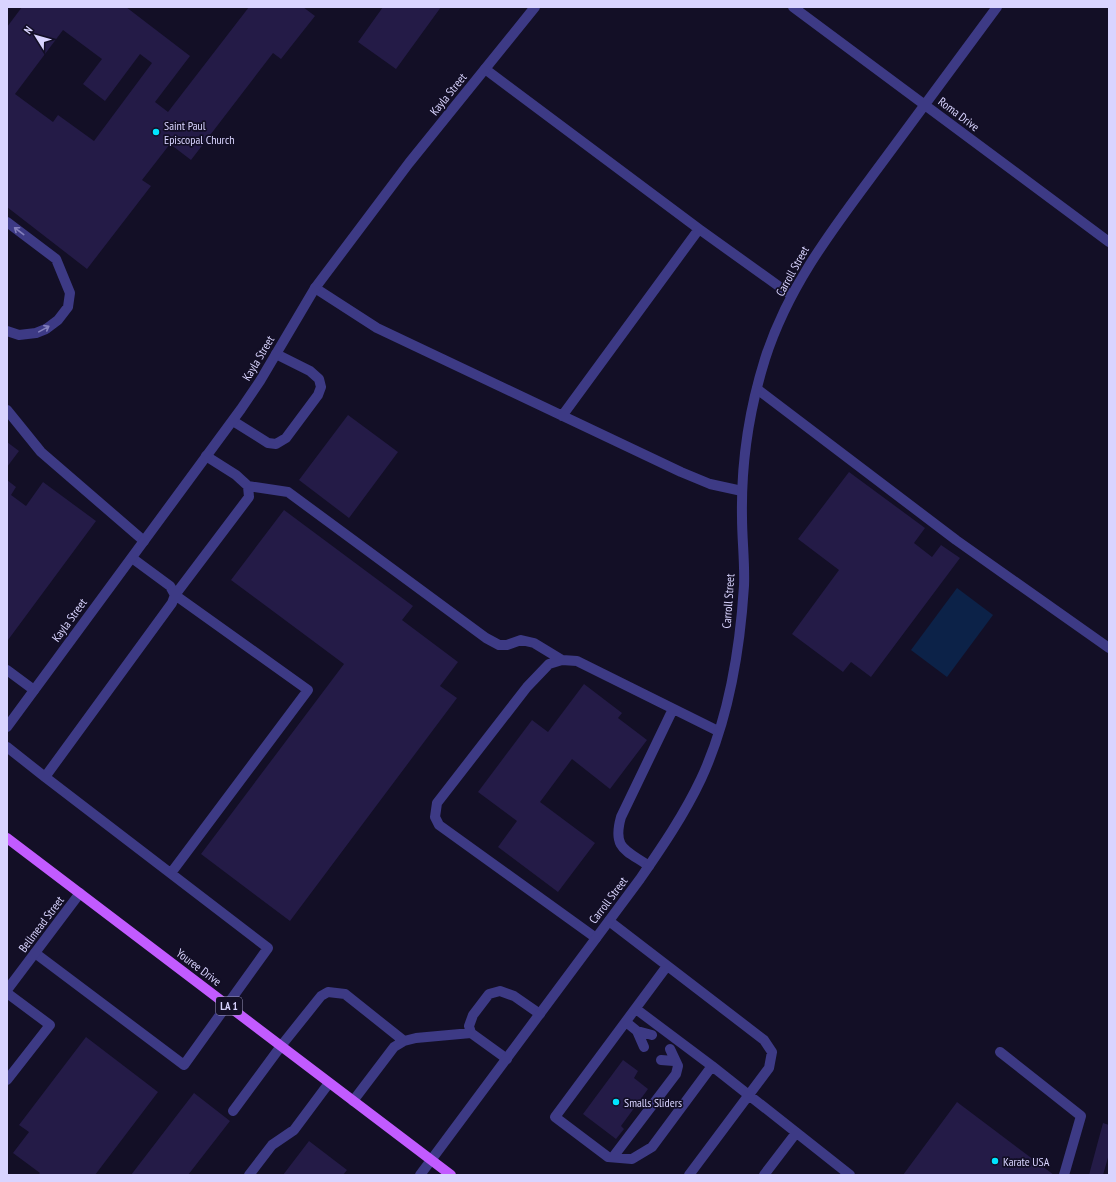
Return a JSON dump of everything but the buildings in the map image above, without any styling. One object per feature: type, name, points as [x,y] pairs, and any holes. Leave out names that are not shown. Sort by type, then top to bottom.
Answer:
[{"type":"main road","name":"Youree Drive","points":[[7,838],[451,1175]]},
{"type":"street","name":"Kayla Street","points":[[7,727],[233,421],[260,382],[315,288],[409,162],[535,7]]},
{"type":"street","name":"Roma Drive","points":[[793,7],[1109,242]]},
{"type":"street","name":"Carroll Street","points":[[420,1175],[649,866],[670,836],[702,777],[724,715],[738,650],[744,584],[742,491],[745,448],[757,389],[766,357],[791,295],[820,247],[997,7]]},
{"type":"street","points":[[486,69],[517,94],[699,229],[791,295]]},
{"type":"street","points":[[7,222],[56,259],[70,293],[68,307],[58,320],[46,329],[36,333],[19,335],[7,331]]},
{"type":"street","points":[[562,416],[699,229]]},
{"type":"street","points":[[315,288],[377,328],[562,416],[681,472],[710,484],[742,491]]},
{"type":"street","points":[[233,421],[268,443],[276,444],[286,438],[318,395],[321,387],[319,379],[310,371],[276,354]]},
{"type":"street","points":[[757,389],[956,540],[1109,648]]},
{"type":"street","points":[[7,410],[41,452],[144,541]]},
{"type":"street","points":[[206,456],[236,475],[248,486],[288,492],[486,638],[499,645],[507,645],[521,640],[534,643],[562,660]]},
{"type":"street","points":[[45,776],[172,603],[175,595],[249,497],[248,486]]},
{"type":"street","points":[[132,558],[170,586],[175,595],[308,690],[171,873]]},
{"type":"street","points":[[596,938],[439,825],[435,817],[437,803],[527,687],[549,664],[562,660],[577,661],[718,731]]},
{"type":"street","points":[[7,670],[34,690]]},
{"type":"street","points":[[649,866],[623,848],[618,840],[617,831],[621,817],[673,709]]},
{"type":"street","points":[[7,747],[268,948],[184,1065],[35,954]]},
{"type":"street","name":"Bellmead Street","points":[[7,992],[80,893]]},
{"type":"street","points":[[609,921],[764,1040],[772,1052],[769,1068],[689,1175]]},
{"type":"street","points":[[667,966],[555,1117],[608,1157],[632,1159],[652,1147],[712,1066]]},
{"type":"street","points":[[506,1059],[471,1033],[469,1026],[473,1015],[489,994],[500,990],[514,996],[540,1014]]},
{"type":"street","points":[[7,992],[50,1025],[7,1080]]},
{"type":"street","points":[[233,1111],[281,1046],[321,996],[328,992],[345,994],[404,1041]]},
{"type":"street","points":[[636,1009],[712,1066],[850,1175]]},
{"type":"street","points":[[626,1022],[637,1031],[652,1035]]},
{"type":"street","points":[[637,1031],[644,1046]]},
{"type":"street","points":[[353,1101],[394,1047],[404,1041],[416,1038],[471,1033]]},
{"type":"street","points":[[613,1157],[676,1074],[678,1066],[674,1061],[670,1049]]},
{"type":"street","points":[[1000,1052],[1081,1116],[1064,1175]]},
{"type":"street","points":[[661,1060],[674,1061]]},
{"type":"street","points":[[249,1175],[272,1145],[294,1130],[329,1083]]},
{"type":"street","points":[[764,1175],[796,1133]]},
{"type":"water","points":[[957,588],[993,615],[947,677],[911,650]]},
{"type":"place","name":"Saint Paul Episcopal Church","points":[[156,132]]},
{"type":"place","name":"Smalls Sliders","points":[[616,1102]]},
{"type":"place","name":"Karate USA","points":[[995,1161]]}]
